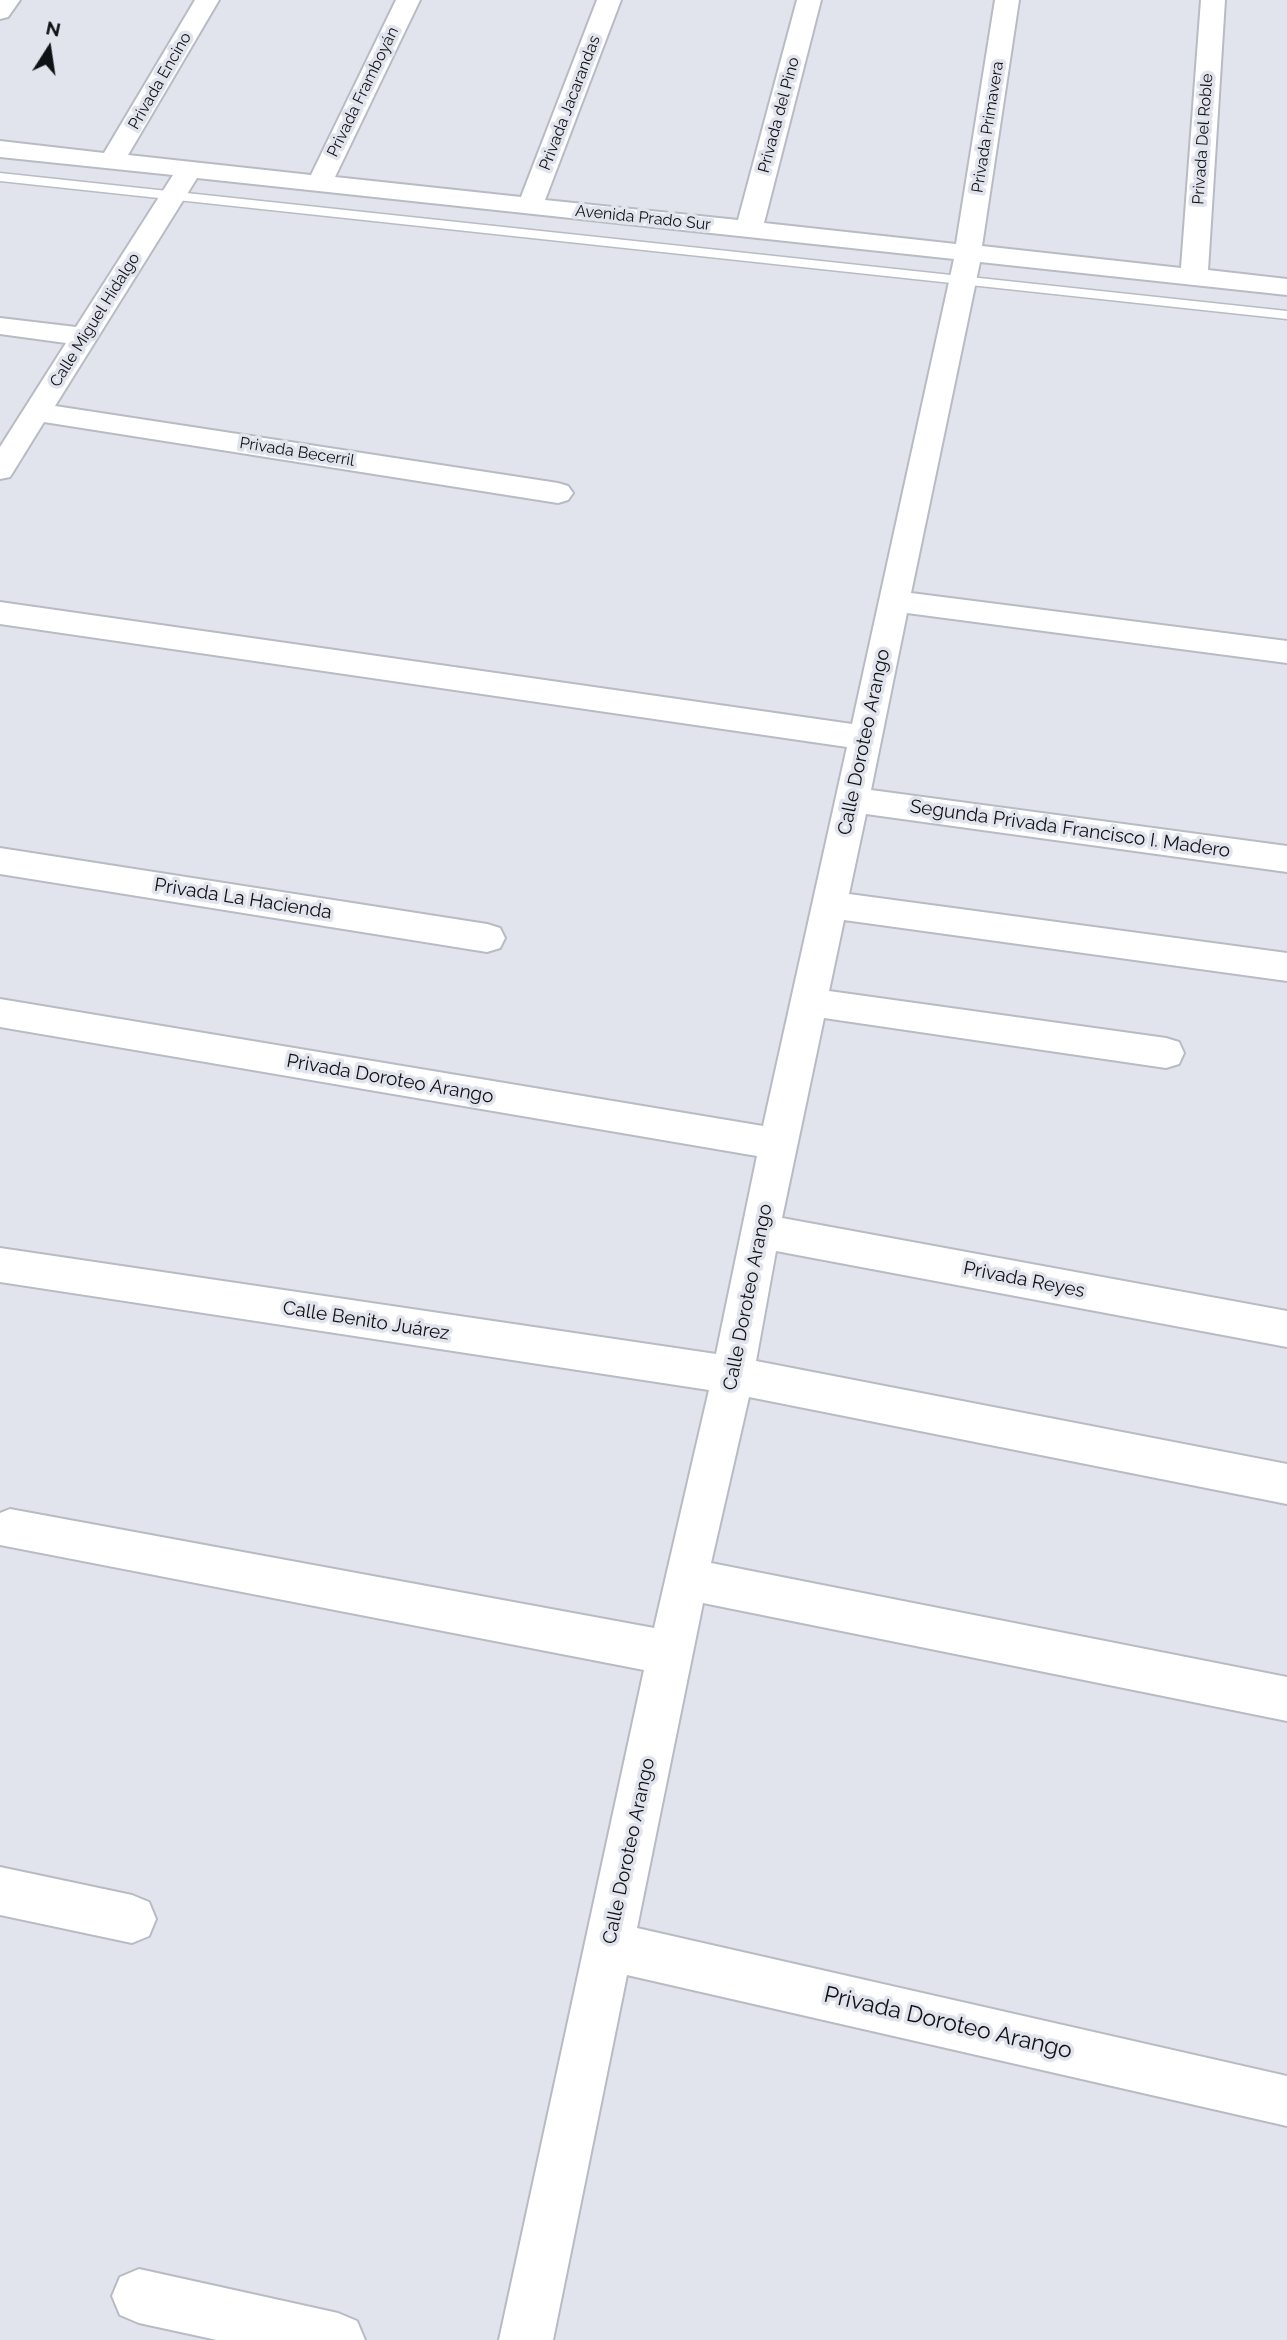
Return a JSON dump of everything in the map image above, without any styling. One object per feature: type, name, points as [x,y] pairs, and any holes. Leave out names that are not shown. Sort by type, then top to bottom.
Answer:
[{"type":"street","points":[[0,12],[8,0]]},
{"type":"street","name":"Privada Encino","points":[[113,161],[207,0]]},
{"type":"street","name":"Privada Framboyán","points":[[319,184],[408,0]]},
{"type":"street","name":"Privada Jacarandas","points":[[530,206],[609,0]]},
{"type":"street","name":"Privada del Pino","points":[[749,230],[809,0]]},
{"type":"street","name":"Privada Primavera","points":[[965,267],[1007,0]]},
{"type":"street","name":"Privada Del Roble","points":[[1194,277],[1213,0]]},
{"type":"street","name":"Avenida Prado Sur","points":[[0,149],[749,230],[965,267],[1194,277],[1287,286]]},
{"type":"street","name":"Calle Miguel Hidalgo","points":[[0,470],[189,170]]},
{"type":"street","name":"Calle Doroteo Arango","points":[[526,2340],[686,1580],[733,1375],[760,1231],[809,1002],[841,907],[852,800],[965,267]]},
{"type":"street","points":[[0,326],[86,337]]},
{"type":"street","name":"Privada Becerril","points":[[36,412],[558,493]]},
{"type":"street","points":[[894,601],[1287,652]]},
{"type":"street","points":[[0,612],[866,738]]},
{"type":"street","name":"Segunda Privada Francisco I. Madero","points":[[852,800],[1287,859]]},
{"type":"street","name":"Privada La Hacienda","points":[[0,861],[487,937]]},
{"type":"street","points":[[841,907],[1287,967]]},
{"type":"street","points":[[809,1002],[1166,1053]]},
{"type":"street","name":"Privada Doroteo Arango","points":[[0,1013],[779,1144]]},
{"type":"street","name":"Privada Reyes","points":[[760,1231],[1287,1329]]},
{"type":"street","name":"Calle Benito Juárez","points":[[0,1265],[733,1375],[1287,1484]]},
{"type":"street","points":[[10,1529],[672,1653]]},
{"type":"street","points":[[686,1580],[1287,1699]]},
{"type":"street","points":[[0,1891],[132,1919]]},
{"type":"street","name":"Privada Doroteo Arango","points":[[608,1946],[1287,2101]]},
{"type":"street","points":[[139,2296],[338,2340]]},
{"type":"lane","points":[[0,177],[965,267],[1287,315]]}]
